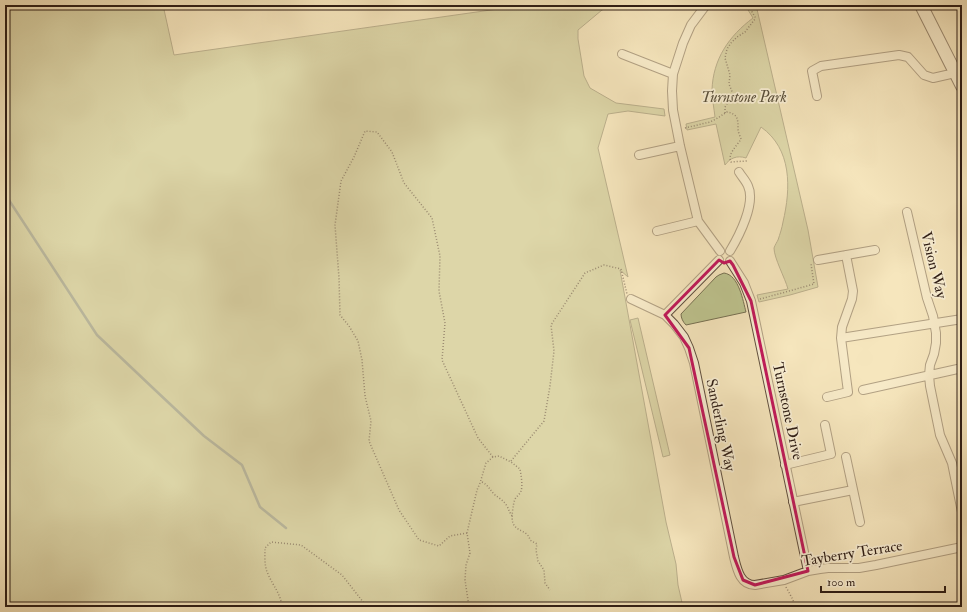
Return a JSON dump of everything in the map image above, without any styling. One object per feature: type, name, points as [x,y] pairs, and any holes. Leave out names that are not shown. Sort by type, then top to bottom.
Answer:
[{"type":"main road","points":[[920,5],[962,86]]},
{"type":"street","points":[[706,5],[691,25],[683,43],[673,74],[673,110],[698,221],[720,250]]},
{"type":"street","points":[[622,54],[673,74]]},
{"type":"street","points":[[817,96],[812,71],[821,66],[899,54],[908,57],[924,75],[933,78],[955,73]]},
{"type":"street","points":[[639,155],[680,146]]},
{"type":"street","points":[[719,260],[726,263],[732,258],[730,251],[744,224],[748,208],[750,195],[748,187],[739,172]]},
{"type":"street","name":"Vision Way","points":[[907,212],[934,323],[936,343],[930,365],[930,386],[940,435],[952,463],[962,512]]},
{"type":"street","points":[[657,231],[698,221]]},
{"type":"street","points":[[720,250],[727,249],[730,251]]},
{"type":"street","points":[[719,260],[718,253],[720,250]]},
{"type":"street","points":[[818,260],[875,250]]},
{"type":"street","points":[[827,397],[848,392],[841,338],[842,327],[852,299],[853,291],[846,255]]},
{"type":"street","points":[[665,315],[719,260]]},
{"type":"street","name":"Turnstone Drive","points":[[730,261],[744,283],[751,301],[808,571]]},
{"type":"street","name":"Sanderling Way","points":[[629,298],[665,315],[684,337],[689,348],[694,363],[734,557],[740,576],[746,583]]},
{"type":"street","points":[[841,338],[962,319]]},
{"type":"street","points":[[863,390],[962,368]]},
{"type":"street","points":[[785,465],[831,454],[825,425]]},
{"type":"street","points":[[846,457],[860,522]]},
{"type":"street","points":[[793,502],[853,490]]},
{"type":"street","name":"Tayberry Terrace","points":[[746,583],[755,585],[784,580],[808,571],[828,568],[859,568],[962,547]]},
{"type":"path","points":[[725,113],[725,107],[733,94],[730,90],[729,68],[725,58],[727,49],[731,43],[745,32],[755,19],[748,5]]},
{"type":"path","points":[[686,128],[710,122],[727,112],[732,113],[737,118],[738,131],[741,139],[729,157],[731,162],[748,160]]},
{"type":"path","points":[[467,533],[450,536],[439,546],[419,540],[399,510],[369,441],[371,421],[365,396],[362,360],[358,341],[340,315],[335,225],[341,181],[354,157],[365,131],[377,132],[392,152],[404,183],[432,218],[440,256],[439,291],[445,323],[442,360],[478,438],[493,457]]},
{"type":"path","points":[[511,462],[544,421],[554,351],[552,325],[585,273],[604,265],[621,269],[629,298]]},
{"type":"path","points":[[759,299],[814,284],[811,268]]},
{"type":"path","points":[[461,607],[469,607],[465,580],[466,565],[470,553],[467,533],[476,490],[481,481],[486,463],[493,457],[499,456],[511,462],[520,469],[522,490],[515,498],[512,523],[516,528],[527,533],[530,540],[537,544],[536,550],[538,561],[544,570],[545,583],[550,590]]},
{"type":"path","points":[[481,481],[491,488],[494,494],[502,500],[513,517]]},
{"type":"path","points":[[282,607],[281,599],[266,568],[265,548],[271,542],[301,545],[342,575],[367,607]]},
{"type":"path","points":[[786,586],[796,607]]},
{"type":"highlighted area","points":[[719,260],[724,263],[730,261],[733,265],[751,301],[808,571],[755,585],[743,580],[734,557],[689,348],[665,315]]},
{"type":"green space","points":[[5,5],[163,5],[174,55],[526,5],[614,5],[602,10],[578,30],[578,39],[584,76],[590,88],[616,103],[664,109],[665,116],[628,111],[608,114],[598,148],[628,277],[620,270],[683,607],[5,607]]},
{"type":"green space","name":"Turnstone Park","points":[[745,5],[756,5],[808,230],[818,287],[759,302],[757,295],[788,289],[774,252],[774,248],[782,229],[786,209],[788,183],[784,158],[779,146],[761,127],[746,158],[734,158],[725,165],[716,124],[687,130],[686,124],[715,117],[712,90],[715,68],[724,49],[730,41],[744,25],[753,18]]},
{"type":"green space","points":[[724,273],[733,278],[737,283],[742,295],[746,312],[686,325],[682,320],[681,314],[716,277]]},
{"type":"green space","points":[[638,318],[670,455],[663,457],[630,320]]},
{"type":"waterway","points":[[5,194],[97,335],[204,436],[242,465],[260,507],[286,528]]}]
